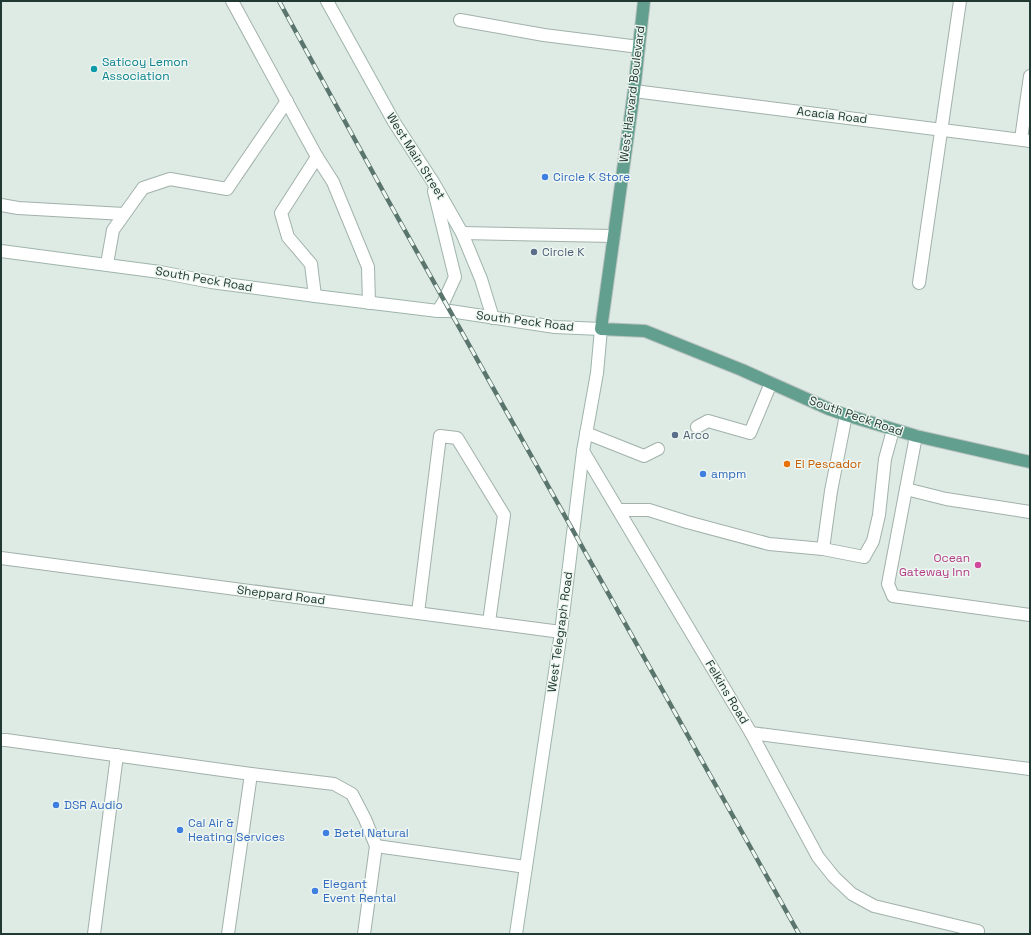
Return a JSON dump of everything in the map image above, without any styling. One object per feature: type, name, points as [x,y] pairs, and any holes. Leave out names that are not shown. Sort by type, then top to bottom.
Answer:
[{"type":"main road","name":"West Harvard Boulevard","points":[[601,329],[634,91],[644,1]]},
{"type":"main road","name":"South Peck Road","points":[[601,329],[645,332],[742,370],[829,409],[846,415],[916,436],[1030,462]]},
{"type":"street","points":[[232,1],[317,157],[333,182],[368,267],[369,303]]},
{"type":"street","name":"West Main Street","points":[[327,1],[394,122],[431,178],[462,232],[481,279],[493,318]]},
{"type":"street","points":[[919,283],[960,1]]},
{"type":"street","points":[[460,20],[544,35],[639,47]]},
{"type":"street","points":[[1025,140],[1030,76]]},
{"type":"street","name":"Acacia Road","points":[[634,91],[1025,140]]},
{"type":"street","points":[[107,264],[113,230],[143,188],[170,179],[227,189],[287,101]]},
{"type":"street","points":[[315,296],[311,264],[288,237],[281,213],[317,157]]},
{"type":"street","points":[[431,178],[455,277],[438,311]]},
{"type":"street","points":[[1,205],[18,208],[124,214]]},
{"type":"street","points":[[462,232],[614,236]]},
{"type":"street","name":"South Peck Road","points":[[1,251],[107,264],[211,282],[315,296],[438,311],[450,311],[555,327],[601,329]]},
{"type":"street","name":"West Telegraph Road","points":[[516,934],[561,632],[583,451],[597,373],[601,329]]},
{"type":"street","points":[[696,427],[708,421],[750,433],[771,383]]},
{"type":"street","points":[[823,549],[831,491],[846,415]]},
{"type":"street","points":[[620,510],[649,510],[687,522],[770,544],[823,549],[864,557],[873,542],[879,515],[885,458],[893,430]]},
{"type":"street","points":[[586,433],[644,456],[658,448]]},
{"type":"street","points":[[418,613],[440,436],[457,438],[504,515],[489,622]]},
{"type":"street","points":[[916,436],[888,584],[893,596],[1030,615]]},
{"type":"street","name":"Felkins Road","points":[[583,451],[620,510],[751,733],[1030,769]]},
{"type":"street","points":[[906,489],[946,499],[1030,512]]},
{"type":"street","name":"Sheppard Road","points":[[1,558],[561,632]]},
{"type":"street","points":[[751,733],[818,857],[834,877],[852,894],[874,906],[978,930],[975,934]]},
{"type":"street","points":[[1,740],[117,754],[251,774],[334,784],[352,794],[365,819],[376,846],[364,934]]},
{"type":"street","points":[[94,934],[117,754]]},
{"type":"street","points":[[228,934],[251,774]]},
{"type":"street","points":[[376,846],[526,867]]},
{"type":"railway","points":[[279,1],[389,202],[799,934]]},
{"type":"place","name":"Saticoy Lemon Association","points":[[94,69]]},
{"type":"place","name":"Circle K Store","points":[[545,177]]},
{"type":"place","name":"Circle K","points":[[534,252]]},
{"type":"place","name":"Arco","points":[[675,435]]},
{"type":"place","name":"El Pescador","points":[[787,464]]},
{"type":"place","name":"ampm","points":[[703,474]]},
{"type":"place","name":"Ocean Gateway Inn","points":[[978,565]]},
{"type":"place","name":"DSR Audio","points":[[56,805]]},
{"type":"place","name":"Cal Air & Heating Services","points":[[180,830]]},
{"type":"place","name":"Betel Natural","points":[[326,833]]},
{"type":"place","name":"Elegant Event Rental","points":[[315,891]]}]
